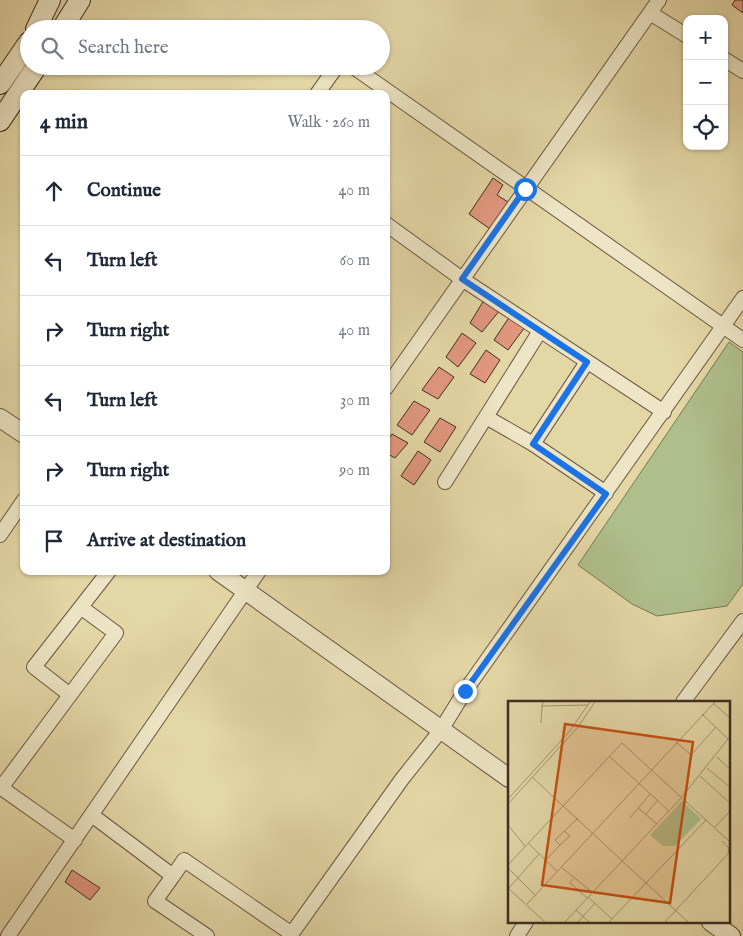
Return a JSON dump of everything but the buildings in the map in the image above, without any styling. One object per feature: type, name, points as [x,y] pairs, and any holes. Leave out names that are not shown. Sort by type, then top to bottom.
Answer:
[{"type":"main road","points":[[40,20],[50,0]]},
{"type":"main road","points":[[68,20],[80,0]]},
{"type":"main road","points":[[0,84],[20,55]]},
{"type":"main road","points":[[21,90],[31,75]]},
{"type":"main road","points":[[0,121],[20,91]]},
{"type":"street","points":[[390,382],[659,0]]},
{"type":"street","points":[[650,13],[683,34]]},
{"type":"street","points":[[728,62],[743,71]]},
{"type":"street","points":[[320,90],[331,75]]},
{"type":"street","points":[[365,75],[386,90]]},
{"type":"street","points":[[390,93],[743,340]]},
{"type":"street","points":[[390,227],[462,279],[664,412]]},
{"type":"street","points":[[207,936],[155,901],[184,860],[291,935],[402,779],[441,730],[465,691],[743,298]]},
{"type":"street","points":[[445,482],[540,331]]},
{"type":"street","points":[[533,444],[587,362]]},
{"type":"street","points":[[486,417],[533,444],[606,494]]},
{"type":"street","points":[[0,418],[20,431]]},
{"type":"street","points":[[0,535],[20,506]]},
{"type":"street","points":[[70,695],[34,667],[106,575]]},
{"type":"street","points":[[224,575],[508,777]]},
{"type":"street","points":[[8,936],[256,575]]},
{"type":"street","points":[[75,840],[1,788],[116,633],[82,608]]},
{"type":"street","points":[[684,701],[743,621]]},
{"type":"street","points":[[92,816],[173,876]]},
{"type":"street","points":[[516,936],[525,924]]},
{"type":"street","points":[[714,924],[730,936]]},
{"type":"green space","points":[[729,342],[743,352],[743,584],[727,606],[657,616],[632,604],[578,565]]},
{"type":"route","points":[[465,691],[606,494],[533,444],[587,362],[462,279],[525,189]]}]
